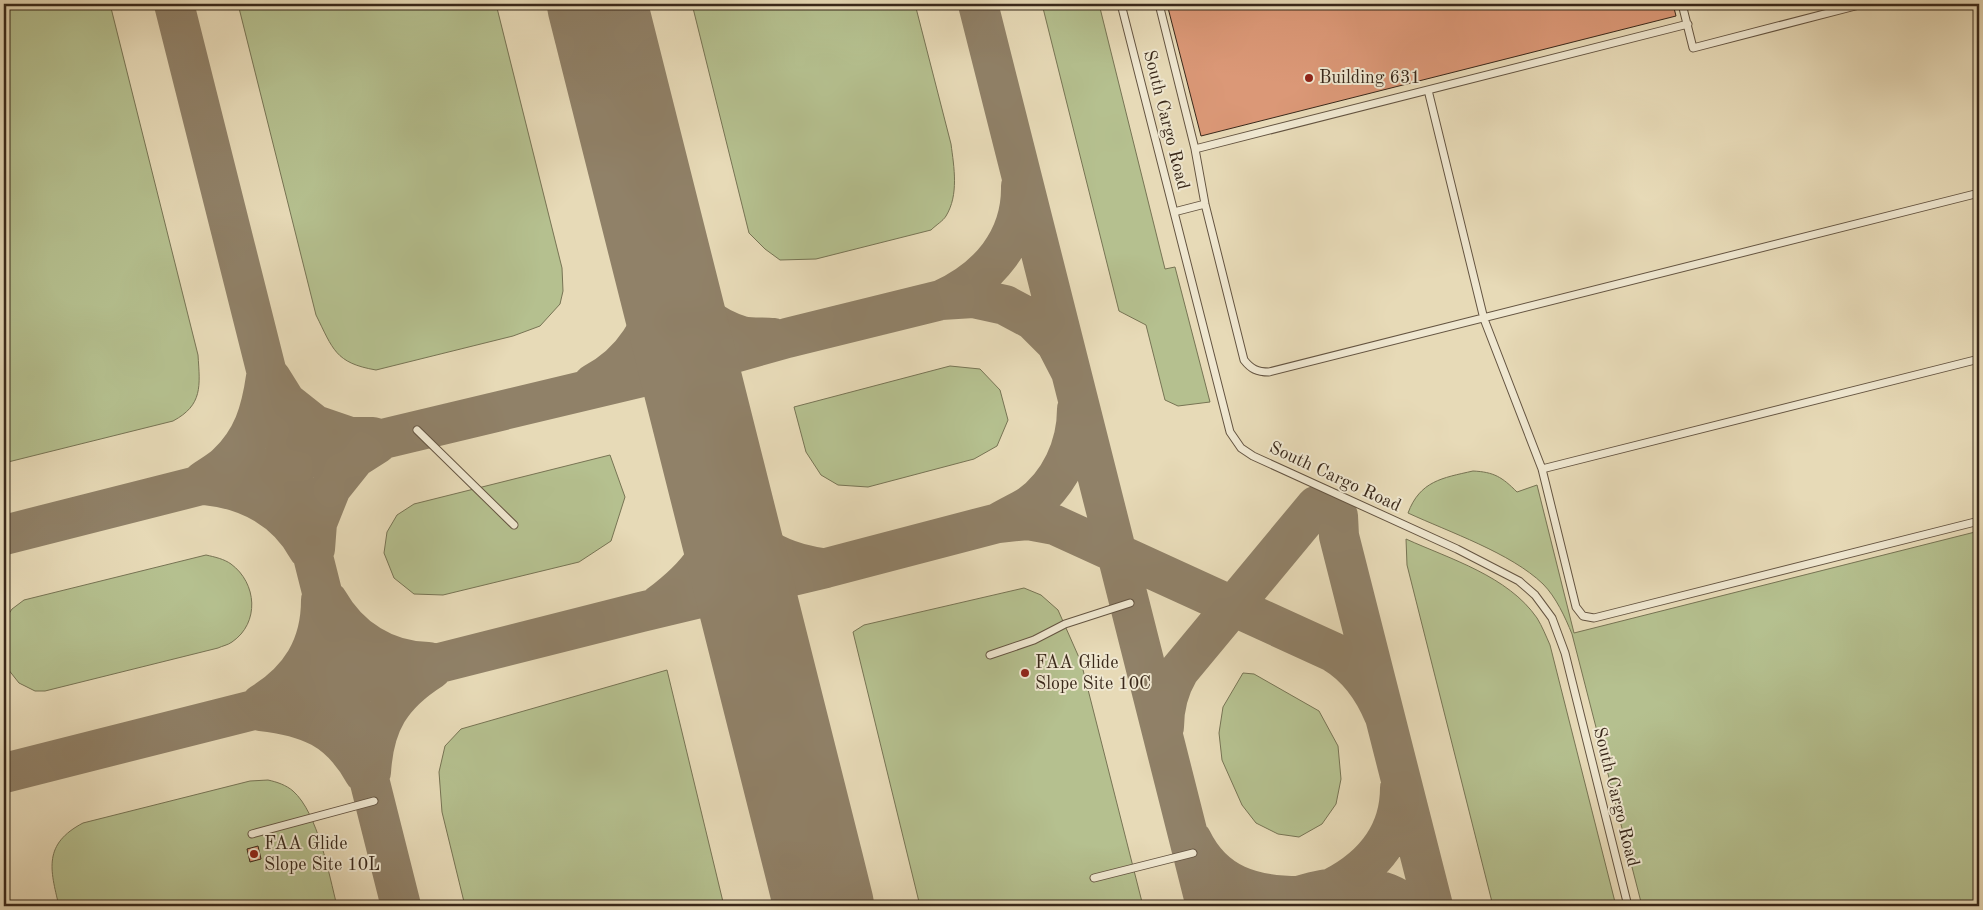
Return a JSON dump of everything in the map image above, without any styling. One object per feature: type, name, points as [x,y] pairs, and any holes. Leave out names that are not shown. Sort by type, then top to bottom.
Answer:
[{"type":"lane","name":"South Cargo Road","points":[[1121,4],[1230,432],[1241,448],[1254,456],[1457,549],[1520,581],[1535,595],[1552,618],[1565,653],[1628,906]]},
{"type":"lane","points":[[1159,4],[1195,149],[1205,204],[1244,360],[1250,368],[1260,372],[1269,372],[1979,193]]},
{"type":"lane","points":[[1682,4],[1693,48],[1864,4]]},
{"type":"lane","points":[[1195,149],[1688,24]]},
{"type":"lane","points":[[1428,90],[1484,318],[1542,469],[1576,607],[1583,616],[1594,618],[1979,522]]},
{"type":"lane","points":[[1174,212],[1205,204]]},
{"type":"lane","points":[[1542,469],[1979,359]]},
{"type":"lane","points":[[417,430],[514,526]]},
{"type":"lane","points":[[990,655],[1034,640],[1065,624],[1130,604]]},
{"type":"lane","points":[[252,834],[374,800]]},
{"type":"lane","points":[[1094,878],[1193,853]]},
{"type":"green space","points":[[4,4],[110,4],[198,355],[199,385],[198,394],[190,408],[173,421],[4,463]]},
{"type":"green space","points":[[238,4],[496,4],[562,268],[563,291],[560,304],[540,326],[513,336],[376,370],[352,363],[337,353],[316,315]]},
{"type":"green space","points":[[692,4],[915,4],[951,144],[955,181],[953,199],[945,218],[931,230],[816,259],[780,260],[765,249],[749,233]]},
{"type":"green space","points":[[1042,4],[1099,4],[1165,269],[1175,267],[1210,402],[1178,406],[1165,400],[1146,325],[1119,311]]},
{"type":"green space","points":[[950,366],[980,369],[1000,390],[1008,420],[997,446],[974,459],[868,487],[838,485],[821,475],[806,452],[794,407]]},
{"type":"green space","points":[[610,455],[625,497],[611,541],[579,562],[443,595],[414,594],[394,578],[384,553],[387,532],[397,515],[414,504]]},
{"type":"green space","points":[[1473,471],[1497,476],[1517,492],[1537,485],[1574,633],[1979,531],[1979,906],[1642,906],[1572,634],[1556,601],[1543,584],[1514,562],[1479,544],[1408,513],[1413,502],[1426,487],[1442,479]]},
{"type":"green space","points":[[1406,539],[1477,570],[1494,580],[1525,603],[1539,621],[1550,645],[1616,906],[1493,906],[1407,565]]},
{"type":"green space","points":[[206,555],[222,559],[231,564],[240,572],[250,592],[251,614],[241,634],[230,643],[218,648],[45,691],[35,691],[19,683],[4,664],[4,621],[12,609],[24,600]]},
{"type":"green space","points":[[1024,588],[1041,595],[1058,610],[1081,662],[1143,906],[920,906],[853,632],[864,625]]},
{"type":"green space","points":[[667,670],[724,906],[465,906],[442,812],[439,772],[445,746],[461,729]]},
{"type":"green space","points":[[1243,673],[1254,674],[1319,711],[1338,746],[1341,779],[1336,804],[1322,824],[1299,837],[1278,834],[1256,823],[1242,805],[1222,760],[1219,733],[1223,707]]},
{"type":"green space","points":[[268,780],[287,787],[302,801],[316,829],[337,906],[59,906],[52,869],[55,849],[70,831],[83,823],[250,781]]},
{"type":"building","name":"Building 631","points":[[1167,4],[1673,4],[1676,16],[1201,136]]},
{"type":"building","name":"FAA Glide Slope Site 10L","points":[[258,846],[261,859],[250,862],[247,849]]},
{"type":"taxiway","points":[[174,4],[401,906]]},
{"type":"taxiway","points":[[978,4],[1206,906]]},
{"type":"taxiway","points":[[941,300],[973,281],[999,255],[1009,240],[1016,224],[1020,206],[1021,186]]},
{"type":"taxiway","points":[[593,384],[621,365],[640,341],[655,314],[666,282],[683,299],[720,327],[742,336],[773,338]]},
{"type":"taxiway","points":[[4,535],[387,438],[688,366],[787,338],[941,300],[973,298],[1005,305],[1033,320],[1056,343],[1071,372]]},
{"type":"taxiway","points":[[202,482],[224,467],[243,445],[258,413],[266,377]]},
{"type":"taxiway","points":[[271,378],[286,402],[315,425],[350,437],[373,437]]},
{"type":"taxiway","points":[[998,523],[1029,506],[1050,487],[1065,463],[1070,450],[1074,437],[1077,409]]},
{"type":"taxiway","points":[[315,549],[317,523],[331,488],[355,458],[377,444]]},
{"type":"taxiway","points":[[205,485],[236,491],[265,504],[289,523],[308,549]]},
{"type":"taxiway","points":[[659,605],[686,583],[704,560],[717,533],[723,499],[741,527],[763,547],[789,560],[822,568]]},
{"type":"taxiway","points":[[1164,727],[1168,698],[1172,684],[1179,671],[1316,506]]},
{"type":"taxiway","points":[[1338,516],[1339,536],[1433,906]]},
{"type":"taxiway","points":[[4,773],[641,612],[826,568],[998,523],[1028,520],[1055,525],[1333,652],[1350,664],[1364,679],[1384,715]]},
{"type":"taxiway","points":[[261,704],[287,684],[306,661],[317,633],[321,600]]},
{"type":"taxiway","points":[[328,601],[347,626],[370,645],[398,658],[429,662]]},
{"type":"taxiway","points":[[371,772],[376,739],[387,712],[406,689],[432,669]]},
{"type":"taxiway","points":[[261,711],[294,717],[321,727],[344,745],[364,773]]},
{"type":"taxiway","points":[[1334,887],[1361,869],[1382,847],[1390,834],[1395,820],[1399,805],[1400,788]]},
{"type":"taxiway","points":[[1192,840],[1212,868],[1236,885],[1266,894],[1299,896]]},
{"type":"taxiway","points":[[1277,906],[1308,893],[1351,887],[1375,889],[1398,898],[1409,906]]},
{"type":"runway","points":[[597,4],[824,906]]},
{"type":"place","name":"Building 631","points":[[1309,78]]},
{"type":"place","name":"FAA Glide Slope Site 10C","points":[[1025,673]]},
{"type":"place","name":"FAA Glide Slope Site 10L","points":[[254,854]]}]
